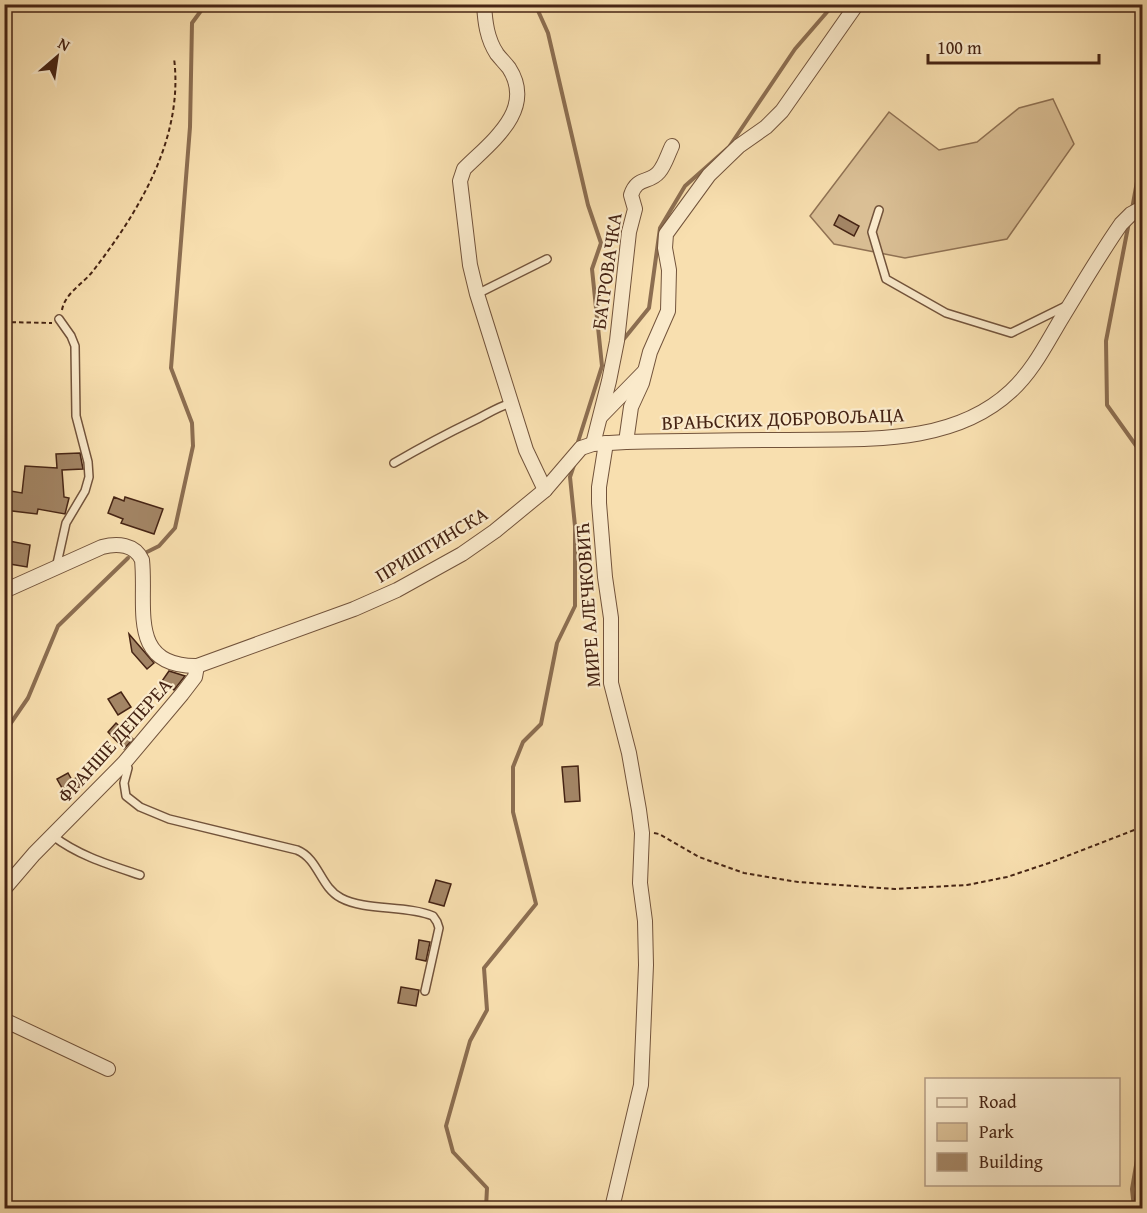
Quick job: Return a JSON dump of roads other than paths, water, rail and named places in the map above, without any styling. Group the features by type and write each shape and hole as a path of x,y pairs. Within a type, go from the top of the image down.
{"street":[{"path":"484,4 485,22 491,42 514,77 518,94 513,114 504,128 464,169 460,181 470,265 525,450 545,490"},
{"path":"626,442 631,407 642,383 650,352 668,311 669,270 666,234 709,175 723,160 766,127 782,111 857,4"},
{"name":"БАТРОВАЧКА","path":"599,443 599,418 617,341 629,232 635,210 631,195 638,182 660,171 672,146"},
{"name":"ВРАЊСКИХ ДОБРОВОЉАЦА","path":"599,443 867,438 939,430 978,415 1011,391 1033,366 1121,224 1131,214 1143,208"},
{"path":"599,418 645,371"},
{"name":"ПРИШТИНСКА","path":"197,666 354,609 414,582 462,554 495,531 545,490 576,452 599,443"},
{"name":"МИРЕ АЛЕЧКОВИЋ","path":"599,443 599,503 611,618 611,683 629,753 642,833 640,883 645,921 646,965 641,1085 612,1209"},
{"path":"4,591 109,545 125,546 137,552 142,560 143,628 149,642 158,653 171,661 187,666 197,666"},
{"name":"ФРАНШЕ ДЕПЕРЕА","path":"4,889 34,854 124,763 195,676 197,666"},
{"path":"4,1020 108,1069"}],"lane":[{"path":"879,210 872,232 886,279 946,313 1011,333 1071,303"},
{"path":"477,294 547,259"},
{"path":"56,568 66,522 85,491 89,469 76,416 75,346 71,336 58,319"},
{"path":"393,463 440,436 511,403"},
{"path":"124,763 128,768 124,783 126,796 148,812 182,823 297,850 311,860 325,883 340,898 432,916 439,928 425,991"},
{"path":"53,836 70,848 141,875"}],"waterway":[{"path":"147,552 159,546 175,528 193,446 192,423 171,368 190,127 192,23 206,4"},
{"path":"535,4 548,33 588,205 601,243 592,269 602,366 577,445"},
{"path":"623,340 649,308 660,228 685,186 729,147 795,49 834,4"},
{"path":"1132,209 1142,154"},
{"path":"1129,222 1106,341 1107,405 1142,454"},
{"path":"486,1208 487,1188 453,1152 446,1126 470,1041 487,1010 484,968 536,904 513,812 513,767 523,742 541,724 557,643 575,606 575,526 570,477 574,465"},
{"path":"4,733 28,698 58,626 128,558"},
{"path":"1142,931 1137,969 1142,987"},
{"path":"1134,1208 1132,1189 1142,1130"}]}
